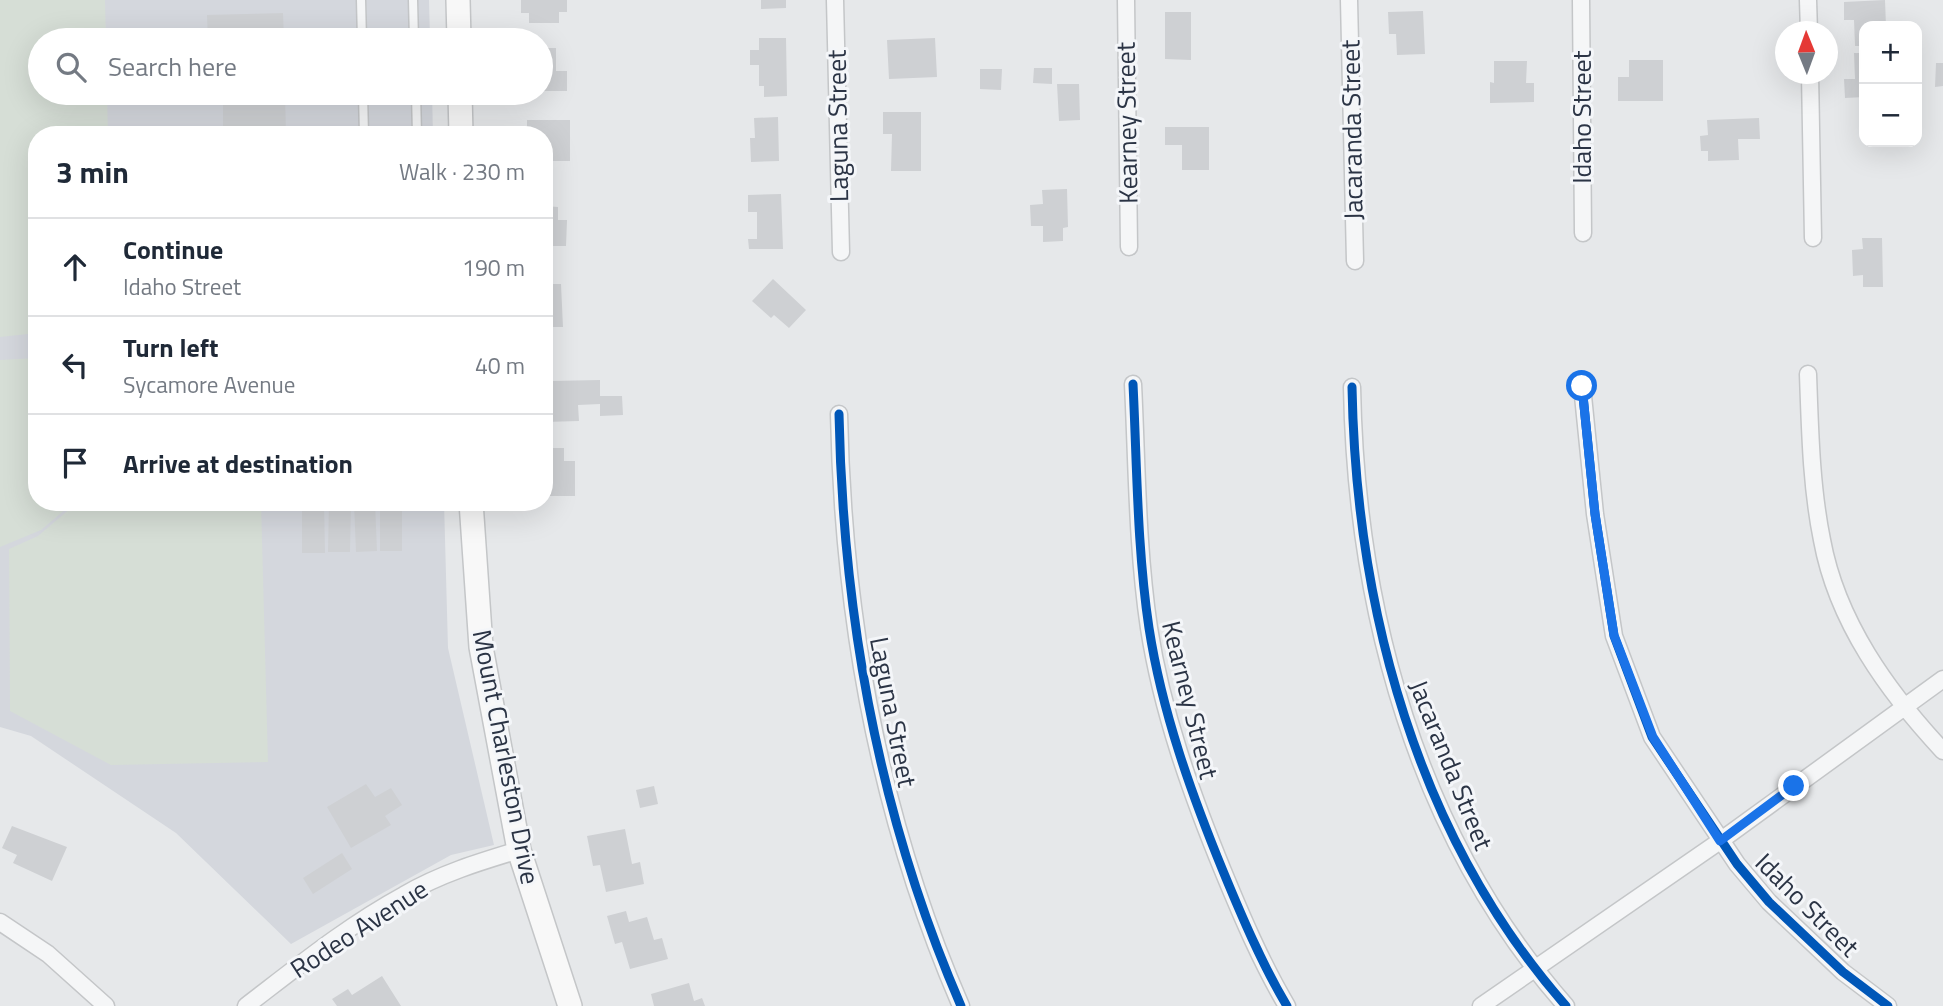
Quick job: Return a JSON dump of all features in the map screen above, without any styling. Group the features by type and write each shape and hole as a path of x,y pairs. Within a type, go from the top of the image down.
{"street":[{"path":"458,0 459,28"},
{"name":"Laguna Street","path":"835,0 841,252"},
{"name":"Kearney Street","path":"1126,0 1129,247"},
{"name":"Jacaranda Street","path":"1349,0 1355,261"},
{"name":"Idaho Street","path":"1581,0 1583,233"},
{"path":"1808,0 1809,21"},
{"path":"1810,84 1813,238"},
{"path":"460,105 461,126"},
{"path":"1808,374 1822,541 1844,609 1870,658 1902,708 1943,751"},
{"name":"Kearney Street","path":"1133,384 1143,579 1149,630 1168,717 1200,815 1239,909 1287,1006"},
{"name":"Idaho Street","path":"1582,386 1595,514 1614,635 1653,737 1720,841 1769,902 1843,972 1888,1006"},
{"name":"Jacaranda Street","path":"1352,387 1353,445 1370,584 1398,705 1450,831 1500,922 1534,970 1566,1006"},
{"name":"Laguna Street","path":"839,414 841,508 846,561 860,672 876,751 904,855 961,1006"},
{"name":"Mount Charleston Drive","path":"472,511 481,647 519,850 569,1006"},
{"path":"1481,1006 1720,841 1943,679"},
{"name":"Rodeo Avenue","path":"246,1006 335,938 405,894 465,866 519,850"},
{"path":"0,922 47,954 106,1006"}],"lane":[{"path":"361,0 362,28"},
{"path":"413,0 414,28"},
{"path":"363,105 364,126"},
{"path":"416,105 417,126"}],"shaded area":[{"path":"0,0 429,0 430,28 28,28 28,105 432,105 433,126 28,126 28,511 444,511 448,648 494,845 451,855 291,944 176,833 31,736 0,727"},
{"path":"0,0 105,0 106,28 28,28 28,105 107,105 108,126 28,126 28,334 0,337"},
{"path":"28,358 28,511 63,511 41,530 0,547 0,360"},
{"path":"67,511 261,511 268,762 111,765 10,711 9,549 38,536"}],"building":[{"path":"521,0 567,0 567,12 559,12 559,23 529,23 529,13 521,13"},
{"path":"761,0 786,0 786,8 761,9"},
{"path":"1885,0 1886,21 1859,21 1859,46 1855,46 1854,20 1844,20 1844,2"},
{"path":"1423,11 1425,54 1397,55 1396,34 1389,34 1388,12"},
{"path":"1165,12 1191,12 1191,60 1165,59"},
{"path":"283,13 284,28 208,28 207,15"},
{"path":"759,38 786,38 787,96 764,97 764,86 759,86 759,65 750,65 750,50 759,50"},
{"path":"935,38 937,77 889,79 887,40"},
{"path":"553,48 556,48 556,71 567,71 567,91 553,91"},
{"path":"1854,53 1859,53 1859,97 1845,98 1844,79 1855,79"},
{"path":"1629,60 1663,60 1663,101 1618,101 1618,77 1629,77"},
{"path":"1494,61 1527,61 1526,83 1534,83 1534,102 1490,103"},
{"path":"1936,63 1943,63 1943,86 1935,87"},
{"path":"1034,68 1052,68 1052,84 1033,83"},
{"path":"980,69 1002,69 1001,90 980,89"},
{"path":"1057,84 1079,84 1080,120 1059,121"},
{"path":"223,105 285,105 286,126 223,126"},
{"path":"883,112 921,112 921,171 891,171 892,134 883,134"},
{"path":"778,117 779,161 751,162 750,138 755,138 754,118"},
{"path":"1759,118 1760,139 1738,139 1739,160 1708,161 1708,151 1701,151 1700,136 1708,135 1707,120"},
{"path":"527,120 570,120 570,161 553,161 553,126 527,126"},
{"path":"1165,127 1209,127 1209,170 1182,170 1182,145 1165,145"},
{"path":"1067,189 1068,227 1063,228 1063,241 1043,242 1043,226 1031,226 1030,205 1043,204 1042,190"},
{"path":"781,194 783,249 749,249 748,239 757,239 757,212 748,212 748,195"},
{"path":"553,207 558,207 558,220 567,220 566,246 553,246"},
{"path":"1862,238 1882,238 1883,287 1863,287 1863,275 1853,276 1852,250 1863,249"},
{"path":"773,279 806,310 789,328 774,315 771,318 752,301"},
{"path":"553,284 561,284 563,327 553,327"},
{"path":"600,380 600,396 622,396 623,415 600,416 600,404 578,405 579,421 553,422 553,381"},
{"path":"553,448 564,448 564,461 575,461 575,496 553,496"},
{"path":"302,511 324,511 325,553 302,553"},
{"path":"329,511 351,511 350,552 328,552"},
{"path":"354,511 375,511 377,551 356,552"},
{"path":"380,511 402,511 402,551 380,551"},
{"path":"366,784 375,797 391,788 402,805 385,816 391,825 351,848 327,807"},
{"path":"654,786 658,804 640,808 636,790"},
{"path":"12,826 67,847 52,881 13,863 17,855 2,848"},
{"path":"625,829 632,864 640,862 644,884 606,892 600,865 593,866 587,836"},
{"path":"342,853 352,869 313,894 303,878"},
{"path":"626,911 629,922 647,917 654,940 662,938 668,959 630,969 622,942 615,944 607,916"},
{"path":"382,976 401,1006 337,1006 332,999 348,989 352,995"},
{"path":"689,983 694,1001 702,998 705,1006 654,1006 651,994"}],"cycle path":[{"path":"1133,384 1142,568 1149,628 1162,690 1179,752 1211,842 1253,940 1287,1006"},
{"path":"1582,386 1595,514 1614,636 1652,737 1737,864 1769,902 1843,972 1888,1006"},
{"path":"1352,387 1356,470 1366,554 1382,636 1405,716 1434,794 1470,869 1514,940 1566,1006"},
{"path":"839,414 848,566 871,716 887,790 908,863 932,935 961,1006"}],"route":[{"path":"1582,386 1595,514 1614,635 1653,737 1720,841 1794,786"}]}
